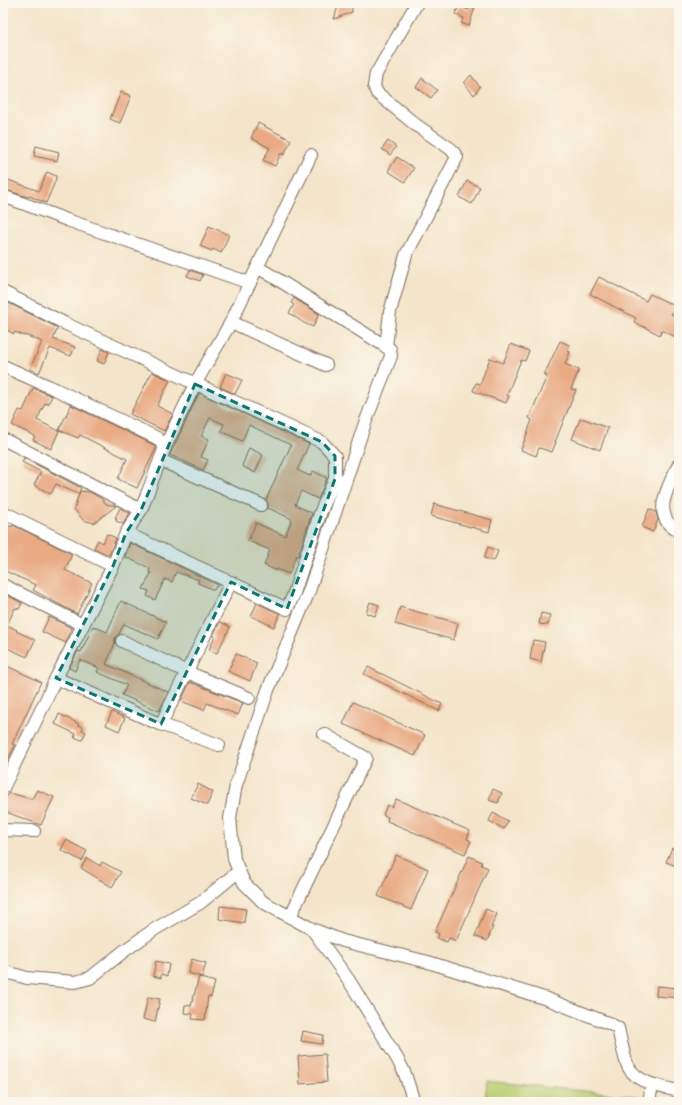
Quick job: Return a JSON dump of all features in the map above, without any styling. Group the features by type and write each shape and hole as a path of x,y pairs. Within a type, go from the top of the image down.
{"street":[{"path":"386,347 390,312 406,256 456,157 451,149 416,126 377,94 374,86 376,74 417,3"},
{"path":"3,788 56,678 113,566 126,533 141,510 164,447 195,384 231,322 311,155"},
{"path":"3,196 66,220 250,283"},
{"path":"264,271 390,349 391,356 365,423 309,591 268,690 236,785 230,818 234,859 244,884 263,902 312,929 343,941 428,962 548,998 608,1023 618,1028 628,1068 638,1077 652,1085 679,1091"},
{"path":"3,292 66,324 322,442 335,456 335,479 321,511 293,596 287,609 126,533"},
{"path":"231,322 326,365"},
{"path":"3,366 157,438 164,447"},
{"path":"3,440 141,510"},
{"path":"160,460 261,505"},
{"path":"679,464 666,492 664,510 664,516 667,522 679,531"},
{"path":"3,512 113,566"},
{"path":"161,724 231,582"},
{"path":"3,585 83,625"},
{"path":"122,641 187,672 249,698"},
{"path":"56,678 161,724 219,745"},
{"path":"290,917 366,758 324,734"},
{"path":"3,830 34,831"},
{"path":"3,971 34,979 75,982 90,978 155,929 200,903 239,871"},
{"path":"312,929 348,979 398,1060 405,1074 414,1102"},
{"path":"650,1102 652,1085"}],"highlighted area":[{"path":"195,384 322,442 335,456 335,479 287,609 231,582 161,724 56,678 113,566 126,533 141,510"}],"green space":[{"path":"487,1081 643,1097 643,1102 485,1102"}],"building":[{"path":"352,3 352,12 334,19 338,6"},
{"path":"471,3 476,4 469,26 461,23 464,18 455,14 459,6 468,10"},
{"path":"471,75 480,87 474,95 464,83"},
{"path":"422,78 437,90 431,98 416,87"},
{"path":"121,92 131,96 120,123 110,119"},
{"path":"258,123 291,140 284,155 281,153 275,166 263,160 270,148 251,138"},
{"path":"388,141 396,147 390,155 382,149"},
{"path":"36,146 59,152 57,161 34,156"},
{"path":"397,157 414,168 405,182 388,171"},
{"path":"47,172 56,176 56,179 46,203 29,196 28,197 3,189 3,178 39,191"},
{"path":"467,181 480,187 472,204 459,197"},
{"path":"209,226 229,235 221,253 213,249 212,251 200,246"},
{"path":"190,270 203,275 200,281 187,276"},
{"path":"599,277 646,301 650,294 675,306 671,314 679,318 679,339 662,330 660,335 634,322 636,318 590,294"},
{"path":"294,298 319,314 313,327 289,313 294,305 291,303"},
{"path":"3,300 58,328 53,339 75,347 71,356 50,348 39,373 30,369 42,342 15,332 14,334 3,328"},
{"path":"560,341 569,345 567,351 570,352 565,364 579,370 571,389 576,390 552,452 539,448 536,456 521,450 532,420 529,418 547,376 544,375"},
{"path":"511,344 529,351 525,361 521,360 507,395 509,396 506,403 473,391 476,383 480,384 490,358 503,363"},
{"path":"102,349 109,352 104,364 97,361"},
{"path":"152,372 170,380 157,406 173,414 164,431 130,414"},
{"path":"226,373 242,380 235,394 220,387"},
{"path":"33,388 52,396 48,404 45,403 37,420 59,431 51,449 33,440 35,436 12,425 19,410 23,411"},
{"path":"199,393 309,444 297,470 310,476 313,471 327,478 318,499 301,491 295,505 312,513 298,556 296,556 289,574 277,569 277,571 264,565 270,550 248,541 256,523 285,536 292,519 268,508 266,500 291,445 249,425 242,441 221,431 224,424 210,418 201,436 209,439 201,457 208,460 203,470 170,455"},
{"path":"71,405 152,444 156,448 137,488 118,479 127,459 80,435 78,438 59,430"},
{"path":"580,419 584,419 608,428 600,450 572,439"},
{"path":"249,448 263,455 255,473 242,466"},
{"path":"24,458 81,488 78,494 56,484 51,494 34,485 41,472 22,462"},
{"path":"80,491 90,492 102,499 106,504 116,506 94,523 83,520 74,509"},
{"path":"434,504 492,520 489,532 431,516"},
{"path":"120,508 130,513 123,524 116,521 117,518 115,518"},
{"path":"649,509 656,512 658,520 653,532 642,527"},
{"path":"3,523 12,527 13,525 72,554 65,570 92,583 77,614 33,590 36,585 3,570 3,551 7,544 3,542"},
{"path":"107,534 116,538 109,555 94,548 98,540 103,543"},
{"path":"130,543 218,585 214,590 198,583 199,580 176,572 172,582 165,579 155,600 147,596 149,591 143,589 151,573 149,572 150,568 125,557"},
{"path":"488,547 498,551 494,561 484,558"},
{"path":"3,593 22,603 19,609 15,608 7,625 35,640 27,657 3,646"},
{"path":"121,601 166,622 158,639 124,624 119,634 115,638 115,643 106,664 168,692 159,711 122,695 127,685 97,672 99,668 80,660 75,671 69,668 78,651 81,652 93,626 107,632"},
{"path":"370,602 379,605 375,616 366,613"},
{"path":"257,603 280,614 274,627 251,616"},
{"path":"400,607 458,623 454,640 395,624"},
{"path":"541,613 550,615 548,625 539,624"},
{"path":"49,617 72,628 66,643 42,632"},
{"path":"220,622 230,627 217,653 209,650 215,636 213,635"},
{"path":"533,640 545,642 541,662 530,659"},
{"path":"236,654 257,663 250,681 228,671"},
{"path":"3,664 41,682 12,744 15,745 3,769"},
{"path":"368,667 442,704 439,711 364,674"},
{"path":"190,682 243,703 238,715 207,703 204,710 181,701"},
{"path":"353,702 425,735 415,756 343,724"},
{"path":"112,712 125,718 119,731 106,725"},
{"path":"59,714 83,727 82,730 86,732 82,740 74,737 76,734 55,724"},
{"path":"198,784 213,792 207,805 191,798"},
{"path":"493,789 502,793 498,803 489,800"},
{"path":"37,790 54,797 41,825 3,811 3,803 9,793 32,799"},
{"path":"396,799 470,831 467,839 471,841 465,854 387,821 388,817 383,815 387,805 392,807"},
{"path":"493,813 508,821 504,829 489,821"},
{"path":"66,840 87,851 82,861 61,850"},
{"path":"672,848 679,852 679,867 666,862"},
{"path":"396,855 428,869 411,910 378,896"},
{"path":"469,856 482,862 481,865 488,868 456,941 449,938 447,942 437,938 439,934 435,932"},
{"path":"87,858 100,866 102,862 121,872 112,887 81,868"},
{"path":"220,906 246,909 244,923 219,919"},
{"path":"486,909 497,914 487,941 475,936"},
{"path":"192,959 206,963 202,977 188,973"},
{"path":"156,961 169,964 167,976 161,974 161,978 153,976"},
{"path":"199,977 215,982 211,997 208,996 205,1020 192,1019 193,1014 184,1013 185,1005 191,1006"},
{"path":"657,986 679,988 679,998 656,996"},
{"path":"148,997 160,999 155,1022 143,1019"},
{"path":"303,1031 323,1035 322,1044 301,1041"},
{"path":"325,1054 327,1082 300,1084 298,1056"}]}
